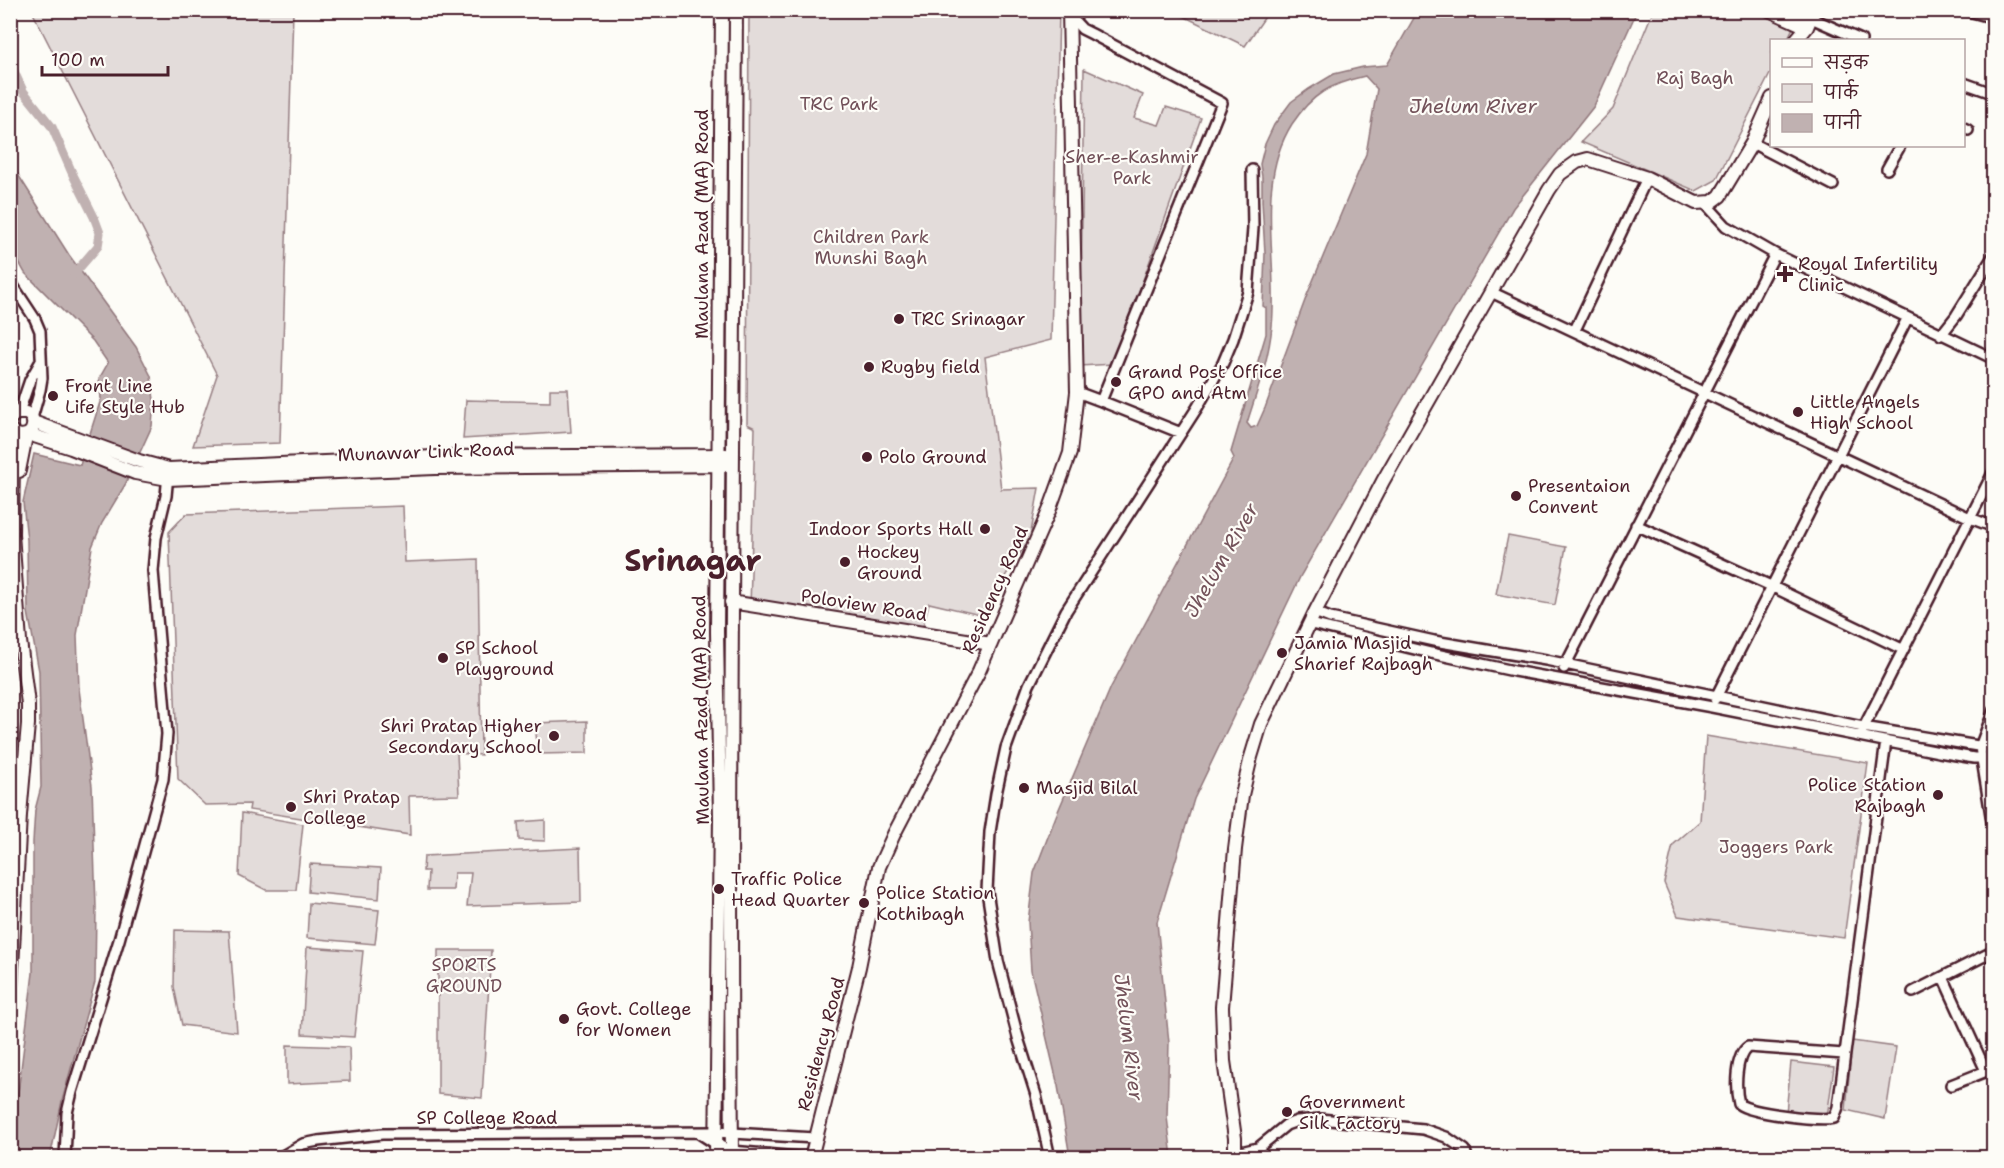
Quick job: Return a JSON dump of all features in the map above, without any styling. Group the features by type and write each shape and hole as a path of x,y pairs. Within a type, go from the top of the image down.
{"main road":[{"name":"Maulana Azad (MA) Road","path":"716,1158 720,818 717,644 722,10"},
{"name":"Maulana Azad (MA) Road","path":"732,1154 731,602 734,460 736,10"},
{"path":"1769,10 1805,17 1797,39"},
{"name":"Residency Road","path":"809,1158 860,967 879,867 979,671 1049,511 1070,453 1077,392 1069,13"},
{"path":"1235,1155 1235,1138 1224,1061 1222,1007 1235,849 1242,795 1261,724 1313,618 1383,481 1560,174 1577,162 1588,159 1647,178 1696,203 1712,202 1720,196 1752,143 1770,102"},
{"path":"10,1006 14,856 28,745 28,704 12,552 13,461 16,426 26,413 33,420 73,442"},
{"path":"16,426 33,429 33,420"},
{"path":"16,426 73,442"},
{"name":"Munawar Link Road","path":"73,442 137,467 169,474 734,460"},
{"name":"Poloview Road","path":"731,602 991,644"}],"street":[{"path":"1965,10 1994,18"},
{"path":"1069,13 1082,28 1092,34 1222,103 1101,401"},
{"path":"1805,17 1859,39"},
{"path":"1965,83 1992,93"},
{"path":"1752,143 1833,185"},
{"path":"1887,169 1899,147"},
{"path":"1050,1158 1036,1095 998,961 987,891 990,832 996,794 1006,748 1029,685 1066,611 1181,433 1223,363 1233,339 1248,292 1253,228 1252,170"},
{"path":"1575,330 1647,178"},
{"path":"1705,203 1726,226 1774,254 1994,359"},
{"path":"1559,678 1774,254"},
{"path":"1941,335 1956,316 1994,255"},
{"path":"10,281 36,319 41,342 40,390 33,420"},
{"path":"1491,292 1970,518 1994,527"},
{"path":"1712,707 1907,319"},
{"path":"16,426 30,380 41,361"},
{"path":"1077,392 1181,433"},
{"path":"1861,731 1994,471"},
{"path":"65,1158 69,1102 117,950 163,779 166,734 153,570 156,538 169,474"},
{"path":"1636,525 1902,649"},
{"path":"1313,618 1330,618 1434,641 1717,696 1861,731 1886,741 1939,752 1986,753"},
{"path":"1313,618 1375,640 1442,656 1712,707 1986,753"},
{"path":"1375,640 1377,628"},
{"path":"1994,710 1986,753 1994,834"},
{"path":"1994,737 1986,753 1994,776"},
{"path":"1844,1054 1748,1047 1740,1057 1738,1104 1756,1111 1821,1120 1833,1118 1838,1107 1886,741"},
{"path":"1994,885 1994,899"},
{"path":"1913,992 1994,951"},
{"path":"1943,977 1990,1069 1951,1085"},
{"path":"1235,1155 1258,1148 1286,1125 1297,1121 1329,1119 1405,1125 1436,1132 1465,1150 1467,1158"},
{"name":"SP College Road","path":"279,1158 303,1144 382,1134 699,1133 716,1138"},
{"path":"716,1138 732,1135 815,1138"},
{"path":"716,1138 732,1154 809,1158"}],"green space":[{"path":"32,11 293,11 280,443 193,446 217,375"},
{"name":"TRC Srinagar","path":"749,11 1059,11 1051,340 985,357 1001,489 1039,488 1030,538 980,615 929,603 921,634 750,609 755,428 747,424"},
{"path":"1173,11 1269,11 1245,46"},
{"name":"Raj Bagh","path":"1653,11 1801,11 1787,39 1770,39 1770,74 1716,180 1696,191 1581,142 1613,109"},
{"name":"Sher-e-Kashmir Park","path":"1084,69 1143,95 1134,118 1159,125 1166,107 1201,118 1113,364 1080,366"},
{"path":"550,389 568,389 571,432 463,439 466,400 550,402"},
{"path":"403,506 405,562 478,559 481,755 457,753 459,795 409,796 410,835 249,810 250,804 205,805 178,779 169,532 186,514"},
{"path":"1508,536 1566,547 1555,605 1496,594"},
{"path":"587,721 587,753 538,754 535,723"},
{"name":"Joggers Park","path":"1706,736 1868,763 1844,938 1678,916 1664,883 1673,845 1700,821"},
{"path":"242,813 303,824 296,890 266,890 239,876"},
{"path":"545,820 545,841 519,840 518,822"},
{"path":"580,848 581,902 467,906 471,873 454,873 453,890 427,890 428,871 423,871 424,856"},
{"path":"310,864 381,868 379,899 308,892"},
{"path":"309,903 379,910 375,944 307,938"},
{"path":"175,930 229,931 237,1032 182,1025 174,987"},
{"path":"307,947 363,951 354,1037 302,1034"},
{"name":"SPORTS GROUND","path":"438,950 491,950 482,1098 438,1094"},
{"path":"1852,1041 1896,1047 1885,1119 1846,1110"},
{"path":"287,1045 349,1047 350,1081 287,1084"},
{"path":"1791,1062 1834,1067 1827,1117 1786,1113"}],"water":[{"name":"Jhelum River","path":"1418,11 1637,11 1594,106 1513,208 1301,575 1194,799 1157,922 1169,1043 1167,1117 1172,1157 1070,1157 1058,1086 1031,971 1028,922 1034,873 1111,687 1234,458 1231,452 1266,334 1266,308 1263,306 1265,253 1260,164 1265,144 1274,125 1291,102 1309,89 1334,74 1363,67 1387,65","holes":["1365,76 1377,89 1366,154 1307,295 1265,408 1257,426 1251,428 1247,423 1259,387 1272,326 1271,197 1274,172 1281,147 1299,114 1323,92"]},
{"path":"10,162 69,255 136,347 151,376 154,400 152,426 125,485 102,523 92,547 77,635 79,689 92,786 96,907 95,982 62,1101 50,1158 10,1157 33,973 33,842 35,810 41,787 39,671 28,612 27,540 23,502 34,454 80,465 101,399 99,379 108,363 93,341 25,273 11,248"}],"waterway":[{"path":"10,63 23,91 52,127 100,233 98,246 74,274"}],"place":[{"name":"Royal Infertility Clinic","path":"1785,274"},
{"name":"TRC Srinagar","path":"899,319"},
{"name":"Rugby field","path":"869,367"},
{"name":"Grand Post Office GPO and Atm","path":"1116,382"},
{"name":"Front Line Life Style Hub","path":"53,396"},
{"name":"Little Angels High School","path":"1798,412"},
{"name":"Polo Ground","path":"867,457"},
{"name":"Presentaion Convent","path":"1516,496"},
{"name":"Indoor Sports Hall","path":"985,529"},
{"name":"Hockey Ground","path":"845,562"},
{"name":"Jamia Masjid Sharief Rajbagh","path":"1282,653"},
{"name":"SP School Playground","path":"443,658"},
{"name":"Shri Pratap Higher Secondary School","path":"554,736"},
{"name":"Masjid Bilal","path":"1024,788"},
{"name":"Police Station Rajbagh","path":"1938,795"},
{"name":"Shri Pratap College","path":"291,807"},
{"name":"Traffic Police Head Quarter","path":"719,889"},
{"name":"Police Station Kothibagh","path":"864,903"},
{"name":"Govt. College for Women","path":"564,1019"},
{"name":"Government Silk Factory","path":"1287,1112"}],"district":[{"name":"Srinagar","path":"693,560"}],"park label":[{"name":"TRC Park","path":"839,104"},
{"name":"Children Park Munshi Bagh","path":"871,247"}]}
